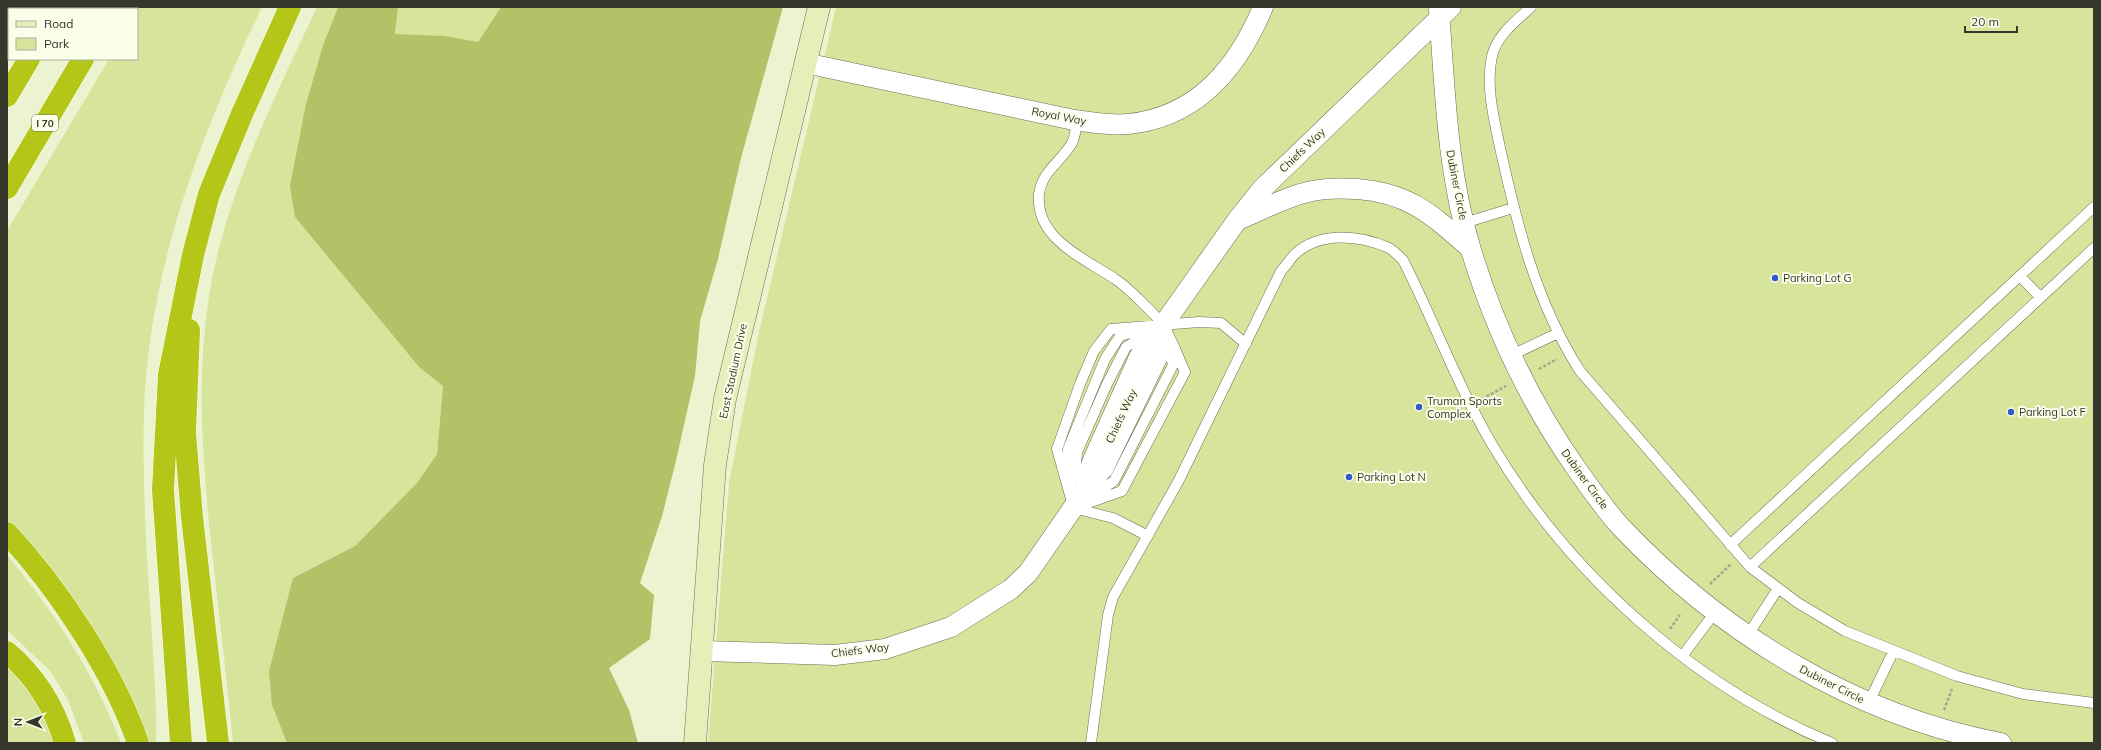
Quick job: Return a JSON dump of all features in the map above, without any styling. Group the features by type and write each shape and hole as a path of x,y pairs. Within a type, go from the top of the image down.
{"highway":[{"path":"181,743 163,490 169,375 193,254 210,194 242,114 290,7"},
{"path":"7,96 28,60"},
{"name":"I 70","path":"7,188 82,60"},
{"path":"193,254 185,433 192,517 218,743"},
{"path":"7,533 24,551 54,590 112,682 138,743"},
{"path":"7,652 25,670 46,698 59,721 66,743"}],"main road":[{"name":"East Stadium Drive","path":"695,743 715,465 725,399 819,7"}],"street":[{"name":"Royal Way","path":"805,63 1078,120 1100,124 1128,124 1154,120 1179,110 1202,96 1224,74 1240,54 1263,7"},
{"name":"Chiefs Way","path":"702,651 835,655 885,649 952,627 1010,589 1028,573 1073,508 1098,464 1163,325 1238,219 1262,190 1443,11"},
{"name":"Dubiner Circle","path":"1443,11 1446,121 1464,223 1470,248 1495,320 1510,356 1527,390 1550,430 1600,502 1620,526 1658,562 1716,611 1748,635 1801,669 1869,702 1928,724 2001,743"},
{"path":"1238,219 1308,192 1344,188 1372,190 1387,192 1407,200 1432,216 1470,248"}],"lane":[{"path":"1531,7 1511,25 1498,43 1492,56 1490,72 1496,128 1513,208 1539,290 1558,333 1580,371 1730,545 1750,567 1777,590 1845,632 1957,676 2024,694 2094,703"},
{"path":"1073,508 1122,491 1185,372 1163,325 1116,280 1063,245 1051,234 1041,215 1039,198 1042,182 1048,171 1063,155 1073,140 1078,120"},
{"path":"1730,545 2094,207"},
{"path":"1464,223 1513,208"},
{"path":"1091,743 1108,615 1113,597 1178,482 1281,271 1295,254 1316,242 1339,237 1358,238 1390,249 1403,260 1493,446 1532,507 1581,565 1641,622 1718,682 1794,727 1832,743"},
{"path":"1750,567 2094,248"},
{"path":"2020,276 2040,297"},
{"path":"1073,508 1057,449 1080,384 1094,351 1111,328 1199,322 1221,323 1246,344"},
{"path":"1510,356 1558,333"},
{"path":"1073,508 1113,518 1148,536"},
{"path":"1748,635 1777,590"},
{"path":"1683,655 1716,611"},
{"path":"1869,702 1893,652"}],"path":[{"path":"1534,372 1559,358"},
{"path":"1472,405 1506,386"},
{"path":"1708,586 1731,564"},
{"path":"1663,639 1680,614"},
{"path":"1943,712 1957,676"}],"green space":[{"path":"139,7 262,7 218,104 182,204 167,255 156,307 148,360 144,413 144,497 155,690 156,743 149,743 124,685 32,548 7,520 7,231 108,60 138,60"},
{"path":"317,7 338,7 323,45 306,104 295,217 419,367 443,385 437,454 417,483 355,546 293,578 272,705 287,743 233,743 210,530 202,436 202,373 207,310 214,270 236,192 266,117"},
{"path":"338,7 398,7 395,34 445,36 478,42 501,7 783,7 741,158 718,259 700,321 695,376 675,465 662,516 640,583 654,595 650,639 609,668 629,710 638,743 287,743 272,705 269,671 293,578 355,546 417,483 437,454 443,386 419,367 295,217 290,186 306,104 323,45"},
{"path":"398,7 501,7 478,42 445,36 395,34"},
{"name":"Truman Sports Complex","path":"836,7 2094,7 2094,743 708,743 729,483 759,332"},
{"path":"7,555 41,599 72,644 111,717 121,743 84,743 68,700 51,672 7,630"},
{"path":"7,665 38,699 56,743 7,743"}],"place":[{"name":"Parking Lot G","path":"1775,278"},
{"name":"Truman Sports Complex","path":"1419,407"},
{"name":"Parking Lot F","path":"2011,412"},
{"name":"Parking Lot N","path":"1349,477"}]}
